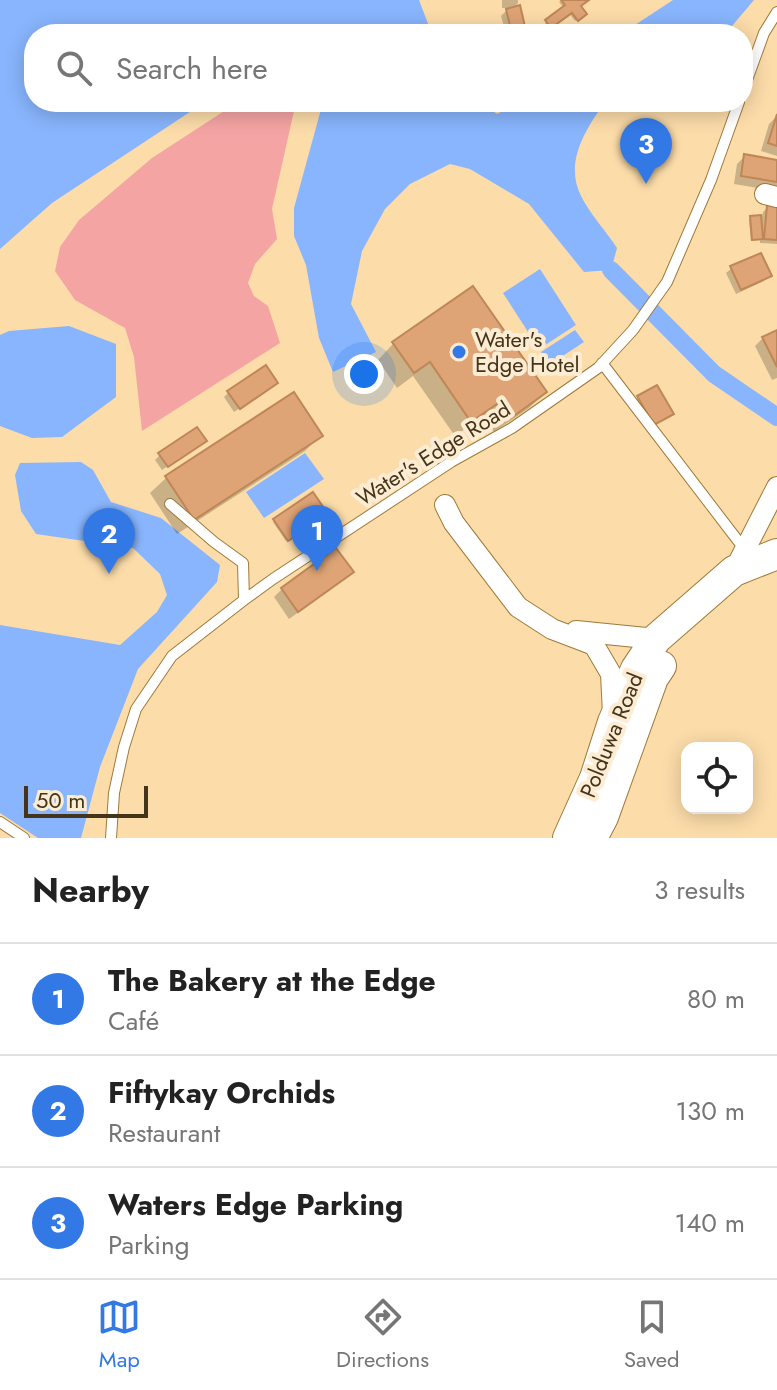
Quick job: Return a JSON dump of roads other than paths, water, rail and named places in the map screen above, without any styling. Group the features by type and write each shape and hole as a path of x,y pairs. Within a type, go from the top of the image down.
{"main road":[{"name":"Polduwa Road","path":"592,838 603,817 656,639 739,560 777,554"},
{"name":"Polduwa Road","path":"568,838 595,778 613,722 645,674 718,606 744,588 777,575"}],"street":[{"path":"739,560 777,487"},
{"path":"445,505 454,523 518,607 552,629 594,645 645,674"},
{"path":"552,629 656,639"},
{"path":"594,645 611,674 613,722"}],"lane":[{"path":"753,63 764,33 777,12"},
{"name":"Water's Edge Road","path":"111,838 114,793 136,709 172,656 244,600 451,462 512,428 602,363 633,330 667,282 711,180 735,112"},
{"path":"602,363 739,560"},
{"path":"170,504 243,563 244,600"},
{"path":"0,822 24,838"}],"water":[{"path":"0,0 419,0 428,24 24,24 24,112 190,112 52,203 0,249"},
{"path":"673,0 754,0 734,24 637,24"},
{"path":"320,112 598,112 576,158 576,183 589,209 617,248 611,270 584,272 529,204 470,169 450,164 410,184 385,209 362,251 351,304 376,352 333,372 319,338 306,265 294,236 294,208"},
{"path":"540,269 576,325 539,349 503,293"},
{"path":"69,326 116,344 116,397 62,437 32,438 0,426 0,335 9,331"},
{"path":"575,330 584,342 549,365 541,352"},
{"path":"305,453 324,479 264,518 246,492"},
{"path":"81,462 93,470 111,502 161,518 220,565 217,582 138,669 100,767 81,838 38,838 0,813 0,625 120,645 157,612 167,595 160,574 133,548 36,534 21,511 15,475 20,463"}],"waterway":[{"path":"611,270 714,374 777,417"}],"place":[{"name":"Waters Edge Parking","path":"646,184"},
{"name":"Water's Edge Hotel","path":"459,352"},
{"name":"The Bakery at the Edge","path":"317,571"},
{"name":"Fiftykay Orchids","path":"109,574"}]}
